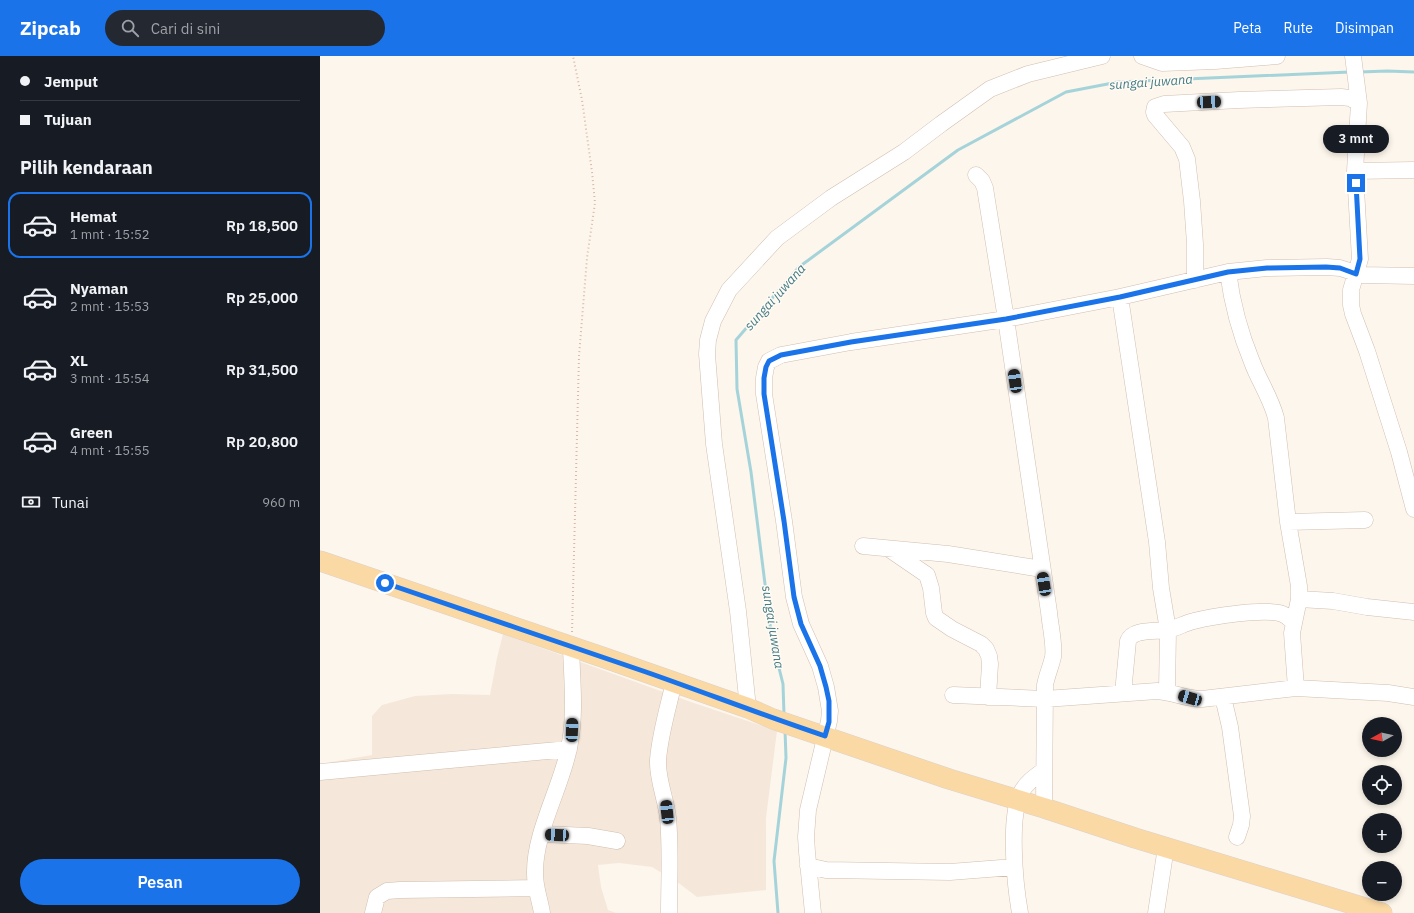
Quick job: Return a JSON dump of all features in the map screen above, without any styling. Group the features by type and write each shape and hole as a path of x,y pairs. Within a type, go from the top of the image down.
{"main road":[{"path":"320,561 674,682 748,708 773,719 949,779 1135,838 1382,913"}],"street":[{"path":"748,708 738,610 714,444 707,354 708,340 713,321 729,290 777,238 831,198 904,152 947,119 990,89 1028,74 1102,56"},
{"path":"1142,56 1162,63 1215,61 1277,56"},
{"path":"1353,56 1359,103 1355,171 1360,259 1350,298 1353,314 1411,484 1414,509"},
{"path":"1195,280 1196,244 1187,159 1182,147 1155,115 1155,107 1164,104 1322,97 1350,98 1359,103"},
{"path":"1355,171 1414,170"},
{"path":"976,175 982,181 985,188 1006,319 1053,650 1053,656 1047,675 1045,699 1044,808"},
{"path":"813,913 806,837 808,810 829,722 829,701 820,666 801,624 794,597 784,521 764,394 764,378 769,361 781,355 851,342 1006,319 1120,297 1228,272 1267,268 1326,267 1340,268 1362,275 1414,276"},
{"path":"1228,272 1232,302 1241,333 1251,361 1274,411 1288,522 1299,586 1299,599 1292,640 1296,688"},
{"path":"1120,297 1157,542 1161,588 1168,630 1167,691"},
{"path":"1288,522 1365,520"},
{"path":"863,546 948,554 1042,569"},
{"path":"889,549 927,575 931,588 936,618 952,630 976,641 986,649 990,664 988,697"},
{"path":"1299,599 1333,601 1367,607 1414,612"},
{"path":"1123,693 1127,646 1130,637 1141,632 1168,630 1194,621 1250,613 1279,613 1285,615 1294,623"},
{"path":"542,913 536,888 536,859 542,834 569,749 573,710 571,647"},
{"path":"669,913 668,821 658,762 660,740 674,682"},
{"path":"953,695 1045,699 1167,691 1196,699 1296,688 1388,693 1414,697"},
{"path":"1223,696 1230,727 1242,816 1237,837"},
{"path":"320,772 569,749"},
{"path":"1020,913 1014,867 1014,830 1018,801 1026,784 1044,770"},
{"path":"542,834 588,836 617,842"},
{"path":"1156,913 1166,847"},
{"path":"808,866 826,870 950,872 1014,867"},
{"path":"373,913 378,897 387,891 536,888"}],"path":[{"path":"571,647 579,356 587,258 595,203 582,100 573,56"}],"shaded area":[{"path":"503,634 691,702 777,731 766,818 766,890 697,897 680,884 652,867 619,863 598,865 601,887 608,910 616,913 320,913 320,772 331,762 372,755 372,716 382,705 415,696 452,694 490,695"}],"waterway":[{"name":"sungai juwana","path":"784,715 783,684 772,640 751,472 737,389 736,340 799,267 958,150 1066,92 1118,82 1350,72"},
{"name":"sungai juwana","path":"1360,72 1414,72"},
{"name":"sungai juwana","path":"778,913 774,861 786,758 785,730"}],"route":[{"path":"385,583 605,658 748,708 773,719 825,736 830,711 826,687 820,666 801,624 794,597 784,521 764,394 764,378 769,361 781,355 1006,319 1120,297 1228,272 1267,268 1334,267 1356,274 1360,259 1356,183"}]}
